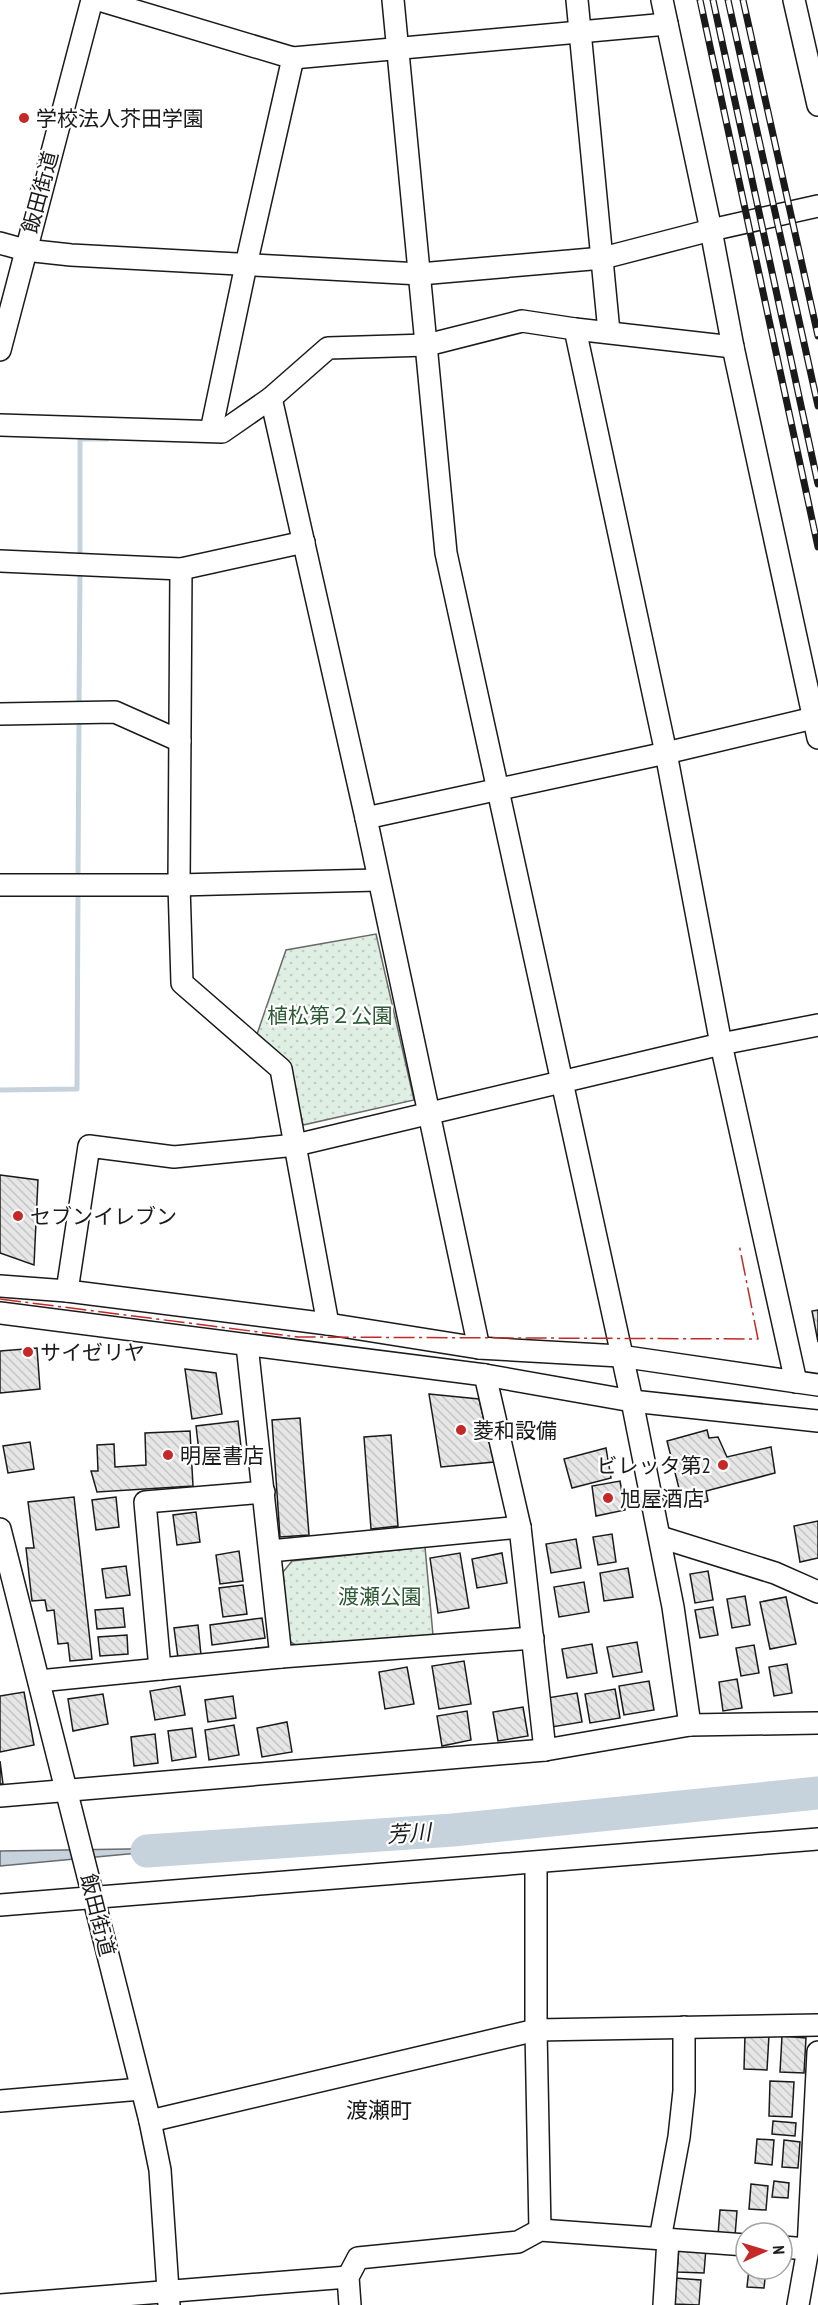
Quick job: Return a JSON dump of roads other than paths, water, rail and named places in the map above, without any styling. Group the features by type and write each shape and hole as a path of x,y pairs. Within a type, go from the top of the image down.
{"street":[{"name":"飯田街道","path":"0,350 92,0"},
{"path":"99,0 293,58 667,24"},
{"path":"393,0 446,553 632,1401 673,1607 690,1725"},
{"path":"577,0 609,332"},
{"path":"366,818 666,753 817,724 733,347 711,230 662,0"},
{"path":"794,0 818,105"},
{"path":"212,431 246,265 293,58"},
{"path":"0,243 25,250 71,255 420,274 603,258 711,230 818,206"},
{"path":"0,425 222,432 270,398 328,348 427,345 522,321 733,347"},
{"path":"575,329 666,753 721,1044 796,1382"},
{"path":"270,398 366,818 479,1348"},
{"path":"0,561 181,569 304,542"},
{"path":"181,569 179,885 182,983 280,1069 328,1324"},
{"path":"0,714 115,712 180,741"},
{"path":"0,885 179,885 378,880"},
{"path":"67,1290 89,1146 174,1157 296,1145 721,1044 818,1025"},
{"path":"0,1286 67,1290 328,1324 479,1348 621,1356 818,1385"},
{"path":"0,1313 485,1375 632,1401 817,1424"},
{"path":"247,1345 281,1657"},
{"path":"485,1375 519,1527 545,1750"},
{"path":"160,1669 145,1502 264,1492"},
{"path":"270,1551 519,1527"},
{"name":"飯田街道","path":"0,1529 150,2121 160,2170 168,2298"},
{"path":"660,1537 775,1573 818,1592"},
{"path":"39,1681 281,1657 533,1638"},
{"path":"0,1796 545,1750 690,1725 818,1723"},
{"path":"0,1905 818,1839"},
{"path":"536,1863 536,2030 540,2230"},
{"path":"150,2121 536,2030 818,2025"},
{"path":"664,2305 664,2239 684,2091 684,2027"},
{"path":"798,2305 811,2258 818,2052"},
{"path":"0,2101 141,2089"},
{"path":"350,2305 348,2277 358,2258 518,2242 540,2230 734,2244"},
{"path":"794,2252 811,2258"},
{"path":"0,2305 168,2298 348,2277"}],"waterway":[{"path":"80,559 80,439 107,439"},
{"path":"79,709 80,568"},
{"path":"78,880 79,718"},
{"path":"0,1090 77,1089 78,889"},
{"name":"芳川","path":"147,1851 453,1830 818,1793"}],"railway":[{"path":"700,0 818,547"},
{"path":"713,0 818,484"},
{"path":"728,0 818,406"},
{"path":"743,0 818,336"}],"place":[{"name":"学校法人芥田学園","path":"24,118"},
{"name":"セブンイレブン","path":"18,1216"},
{"name":"サイゼリヤ","path":"28,1352"},
{"name":"菱和設備","path":"461,1430"},
{"name":"明屋書店","path":"168,1455"},
{"name":"ビレッタ第2","path":"723,1465"},
{"name":"旭屋酒店","path":"608,1498"}],"district":[{"name":"渡瀬町","path":"379,2110"}],"park label":[{"name":"植松第２公園","path":"330,1015"},
{"name":"渡瀬公園","path":"380,1596"}]}
